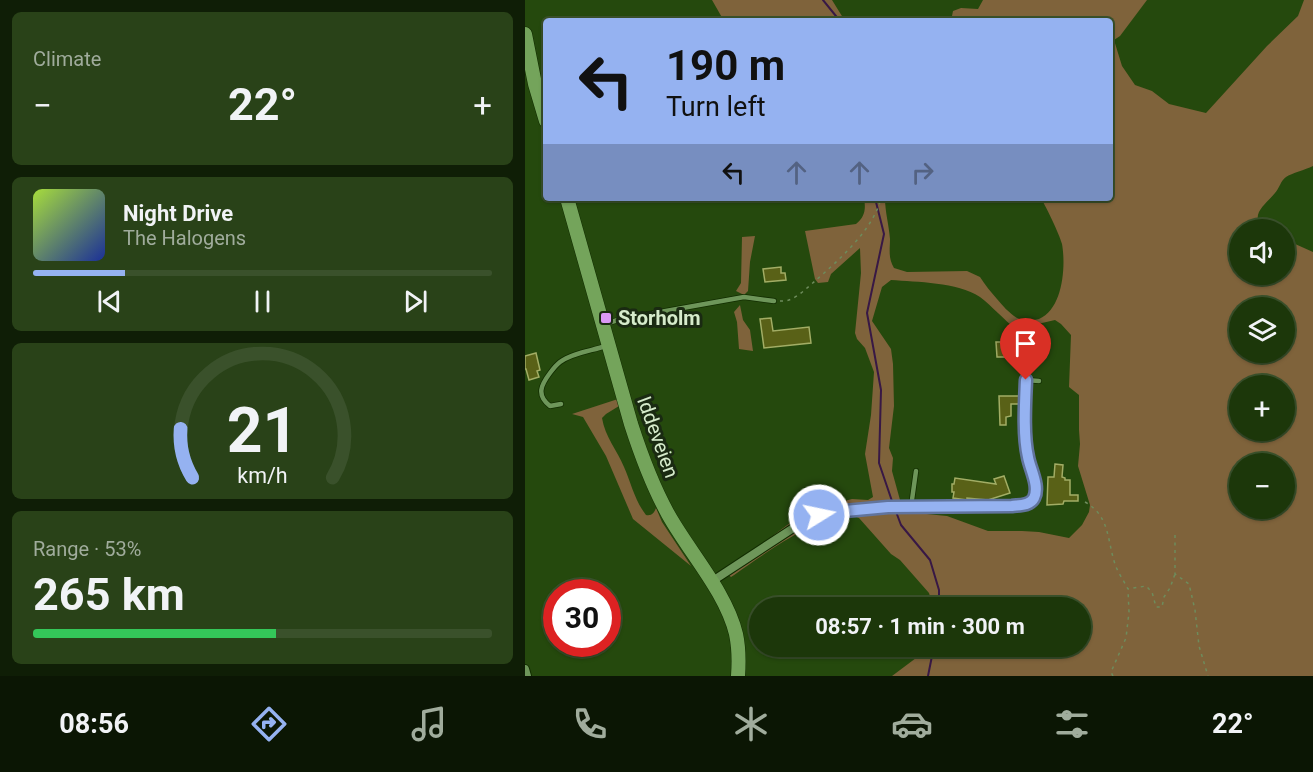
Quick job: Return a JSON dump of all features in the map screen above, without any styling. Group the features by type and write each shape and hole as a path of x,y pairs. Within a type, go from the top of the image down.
{"main road":[{"path":"525,34 543,111"},
{"name":"Iddeveien","path":"568,201 631,424 654,488 728,611 736,635 738,676"}],"street":[{"path":"711,582 801,523 819,515 857,509 911,507"},
{"path":"525,669 527,676"}],"lane":[{"path":"603,324 744,297 774,301"},
{"path":"561,404 550,406 542,395 541,387 555,366 576,355 608,346"},
{"path":"916,471 911,507 1012,506 1024,505 1034,499 1036,490 1026,442 1026,380 1039,381"}],"path":[{"path":"774,301 789,300 807,288 838,260 856,241 872,218 880,201"},
{"path":"1085,502 1094,507 1105,523 1115,566 1128,589 1129,612 1126,638 1111,672 1113,676"},
{"path":"1128,589 1146,586 1152,592 1156,607 1162,607 1164,597 1175,574 1175,535"},
{"path":"1175,574 1188,584 1195,610 1199,646 1208,676"}],"shaded area":[{"path":"712,0 832,0 843,18 722,18"},
{"path":"983,0 1147,0 1120,36 1114,40 1122,66 1135,85 1152,91 1169,104 1206,113 1267,46 1298,16 1304,0 1313,0 1313,166 1284,178 1260,210 1258,219 1229,219 1229,285 1295,285 1295,244 1313,252 1313,676 892,676 917,657 1091,657 1091,597 930,597 900,560 891,554 859,518 845,516 829,519 793,536 731,577 723,570 813,509 852,499 868,500 873,497 865,454 874,372 865,348 855,333 861,273 860,248 831,274 828,282 818,283 815,279 805,231 856,224 864,213 864,201 885,201 890,257 894,268 907,272 967,271 980,277 1001,304 1014,316 1022,320 1033,320 1047,314 1053,306 1058,297 1063,275 1062,244 1042,201 1113,201 1113,18 952,18 953,11 961,8 978,9","holes":["891,280 960,288 980,297 1016,329 1055,320 1071,335 1069,387 1079,395 1078,466 1090,505 1082,525 1069,538 1039,532 988,531 947,516 906,512 900,500 892,471 893,458 889,448 894,406 891,349 872,321 882,287"]},
{"path":"755,236 748,291 744,295 736,291 741,283 742,237"},
{"path":"740,305 743,320 750,330 753,351 739,349 734,312"},
{"path":"618,399 619,406 602,418 606,431 642,510 646,515 650,515 656,508 662,522 691,566 633,519 606,456 583,417 572,414"}],"building":[{"path":"781,267 781,273 785,273 786,280 765,282 763,269"},
{"path":"771,318 773,331 809,327 811,343 764,348 760,319"},
{"path":"996,342 1015,345 1018,353 1015,357 997,357"},
{"path":"536,353 540,370 537,371 539,377 529,380 525,369 525,356"},
{"path":"999,396 1021,396 1021,404 1011,404 1011,416 1006,417 1006,425 1000,425"},
{"path":"1055,464 1063,465 1062,477 1070,480 1070,495 1078,495 1078,501 1047,505 1048,477 1054,477"},
{"path":"1004,476 1010,493 988,500 953,498 952,484 955,478 996,484 994,479"}],"waterway":[{"path":"823,0 838,18"},
{"path":"876,201 884,234 867,313 881,390 879,463 893,504"},
{"path":"895,509 901,525 930,560 939,597"},
{"path":"928,676 932,657"}],"place":[{"name":"Storholm","path":"606,318"}],"route":[{"path":"819,515 888,507 1012,506 1030,502 1034,499 1036,490 1027,455 1026,380"}]}
